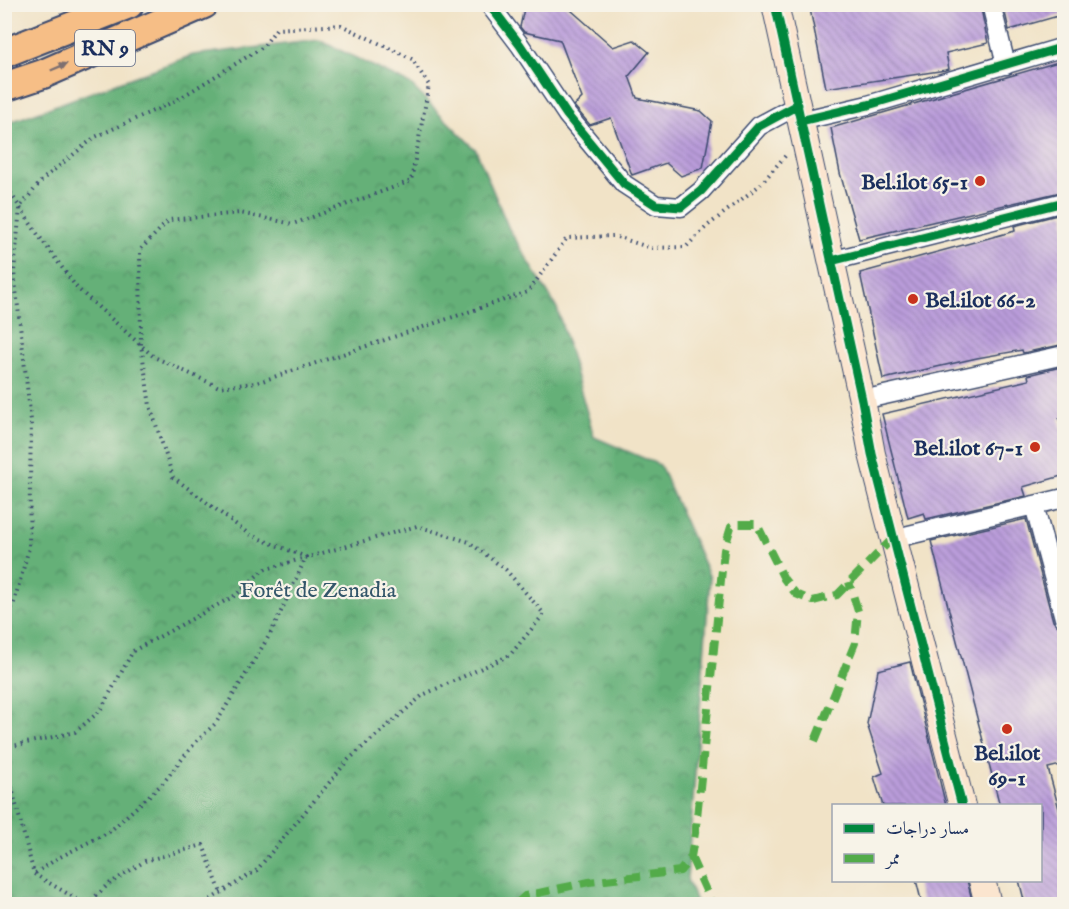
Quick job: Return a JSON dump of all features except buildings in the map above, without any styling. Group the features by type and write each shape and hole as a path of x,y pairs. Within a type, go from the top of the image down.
{"main road":[{"path":"4,53 129,4"},
{"name":"RN 9","path":"4,87 44,74 204,4"}],"street":[{"path":"489,4 567,115 624,184 656,205 681,207 701,191 759,126 799,113 868,105 1065,47"},
{"path":"775,4 872,454 961,804"},
{"path":"991,4 1006,65"},
{"path":"831,261 1065,202"},
{"path":"862,400 1065,355"},
{"path":"892,539 1065,498"},
{"path":"1034,505 1065,618"},
{"path":"982,882 988,904"}],"path":[{"path":"4,618 13,606 29,548 31,421 14,272 20,207 43,179 95,137 175,101 263,47 276,29 341,25 412,59 429,85 411,181 293,224 240,213 169,220 140,250 141,345 150,406 173,477 250,535 306,557"},
{"path":"4,183 77,288 154,357 219,387 256,383 528,292 567,238 614,236 651,248 686,247 706,227 766,178 785,158 799,113"},
{"path":"4,748 75,732 100,711 133,651 236,596 263,570 417,526 469,542 506,570 544,614 510,655 423,695 348,760 256,871 203,904"},
{"path":"34,874 58,858 109,832 162,784 195,743 216,723 272,631 306,557"},
{"path":"4,758 34,874 86,904 109,884 145,861 203,845 221,893"}],"green space":[{"name":"Forêt de Zenadia","path":"319,40 410,84 476,150 509,229 557,308 594,437 660,465 710,578 687,879 697,904 5,904 5,124 193,55"}],"marked path":[{"path":"516,904 525,896 589,882 680,871 691,857 724,550 731,527 739,524 757,524 784,579 796,594 813,601 837,595 892,539"},
{"path":"815,741 855,643 858,611 849,582"},
{"path":"691,857 712,904"}],"cycle path":[{"path":"489,4 567,115 624,184 656,205 681,207 701,191 759,126 798,105"},
{"path":"775,4 872,454 961,804"},
{"path":"800,121 868,105 1064,47"},
{"path":"831,261 1064,202"}],"place":[{"name":"Bel.ilot 65-1","path":"980,181"},
{"name":"Bel.ilot 66-2","path":"913,299"},
{"name":"Bel.ilot 67-1","path":"1035,447"},
{"name":"Bel.ilot 69-1","path":"1007,729"}]}
